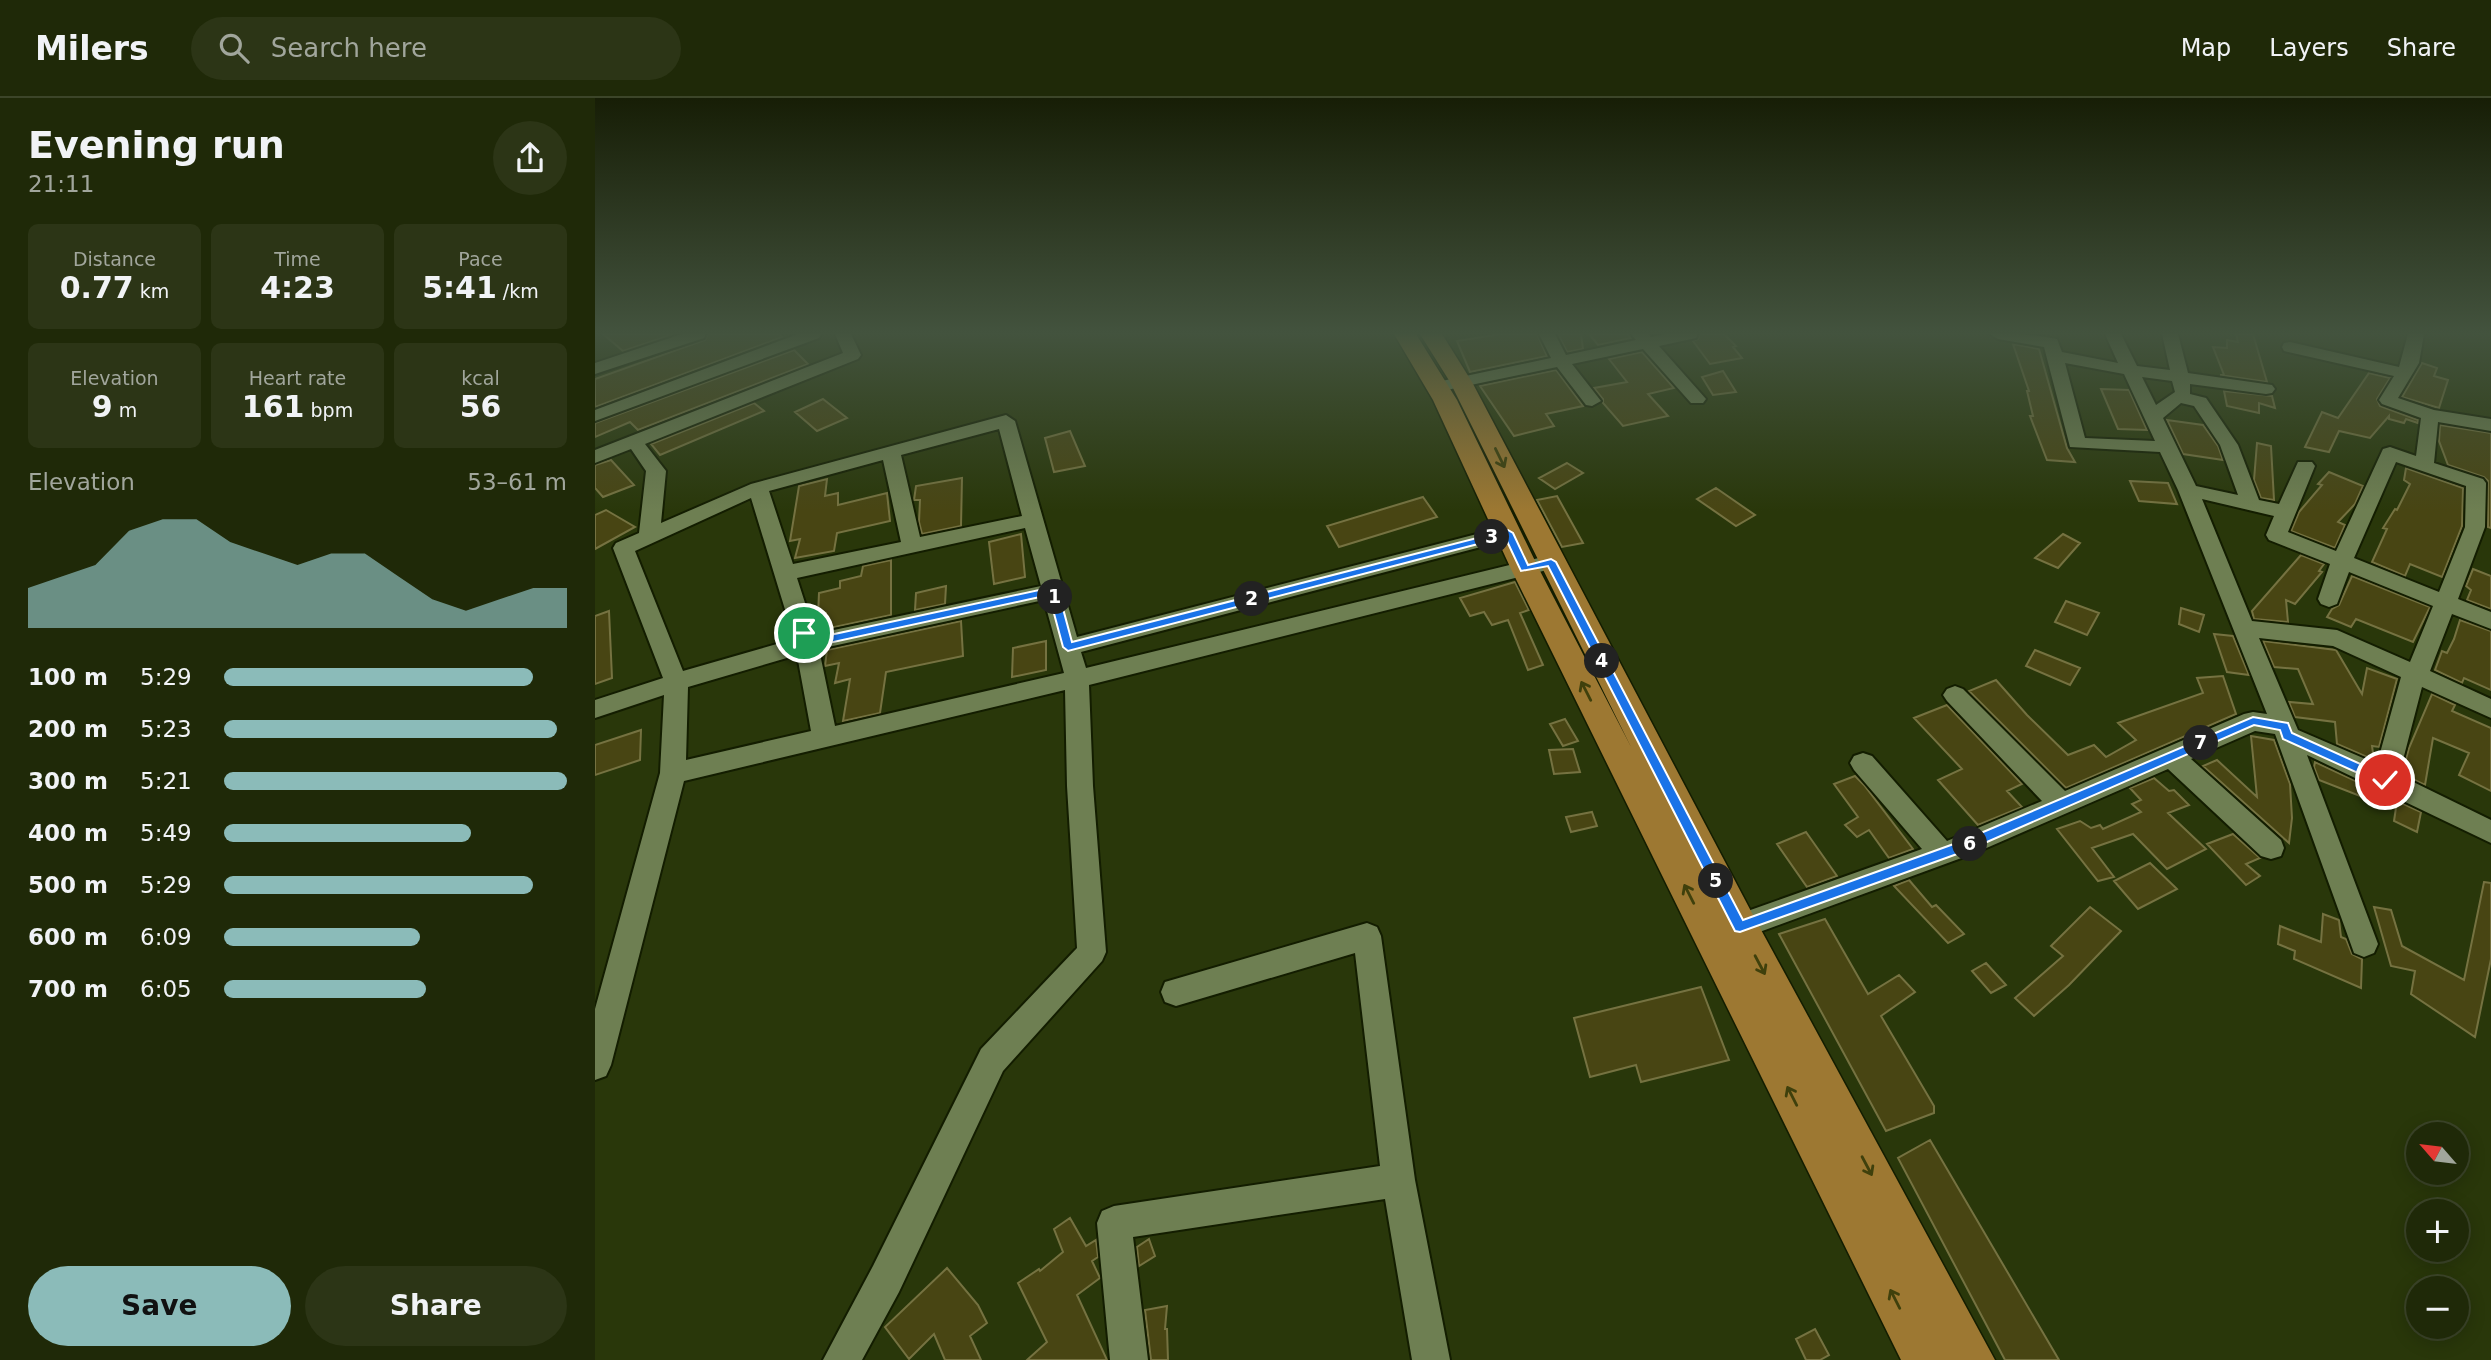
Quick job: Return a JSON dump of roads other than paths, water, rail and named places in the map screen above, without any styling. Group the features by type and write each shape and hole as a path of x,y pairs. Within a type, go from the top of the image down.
{"main road":[{"path":"1453,393 1508,533 1538,566"},
{"path":"1453,393 1538,566 1725,932 1926,1360"},
{"path":"1725,932 1971,1360"}],"street":[{"path":"595,416 656,393"},
{"path":"595,457 756,393"},
{"path":"1586,393 1592,401"},
{"path":"1691,393 1697,400"},
{"path":"2064,393 2077,443 2168,447"},
{"path":"2141,393 2188,490 2286,731 2364,944"},
{"path":"2184,393 2186,399"},
{"path":"2392,393 2388,400 2430,415 2491,425"},
{"path":"2153,417 2178,397 2200,402 2229,445 2251,504"},
{"path":"2424,466 2430,415"},
{"path":"595,1065 673,773 676,682 624,548 758,488 1006,421 1077,679 1080,786 1091,952 992,1060 886,1279 842,1360"},
{"path":"634,441 656,471 649,536"},
{"path":"891,452 912,546"},
{"path":"2329,599 2341,563 2391,453 2476,483 2475,527 2416,674 2385,780"},
{"path":"2305,466 2276,535 2491,621"},
{"path":"758,488 806,644 825,738"},
{"path":"2188,490 2286,512"},
{"path":"785,573 1034,520"},
{"path":"1068,647 1508,533"},
{"path":"673,773 1077,679 1538,566"},
{"path":"595,709 806,644 1053,590"},
{"path":"2244,628 2337,638 2491,709"},
{"path":"1955,695 2062,804"},
{"path":"1725,932 1942,854 2253,721 2286,731 2491,832"},
{"path":"2171,756 2271,848"},
{"path":"1863,763 1942,854"},
{"path":"1176,992 1367,936 1398,1180 1431,1360"},
{"path":"1129,1360 1114,1223 1398,1180"}]}
